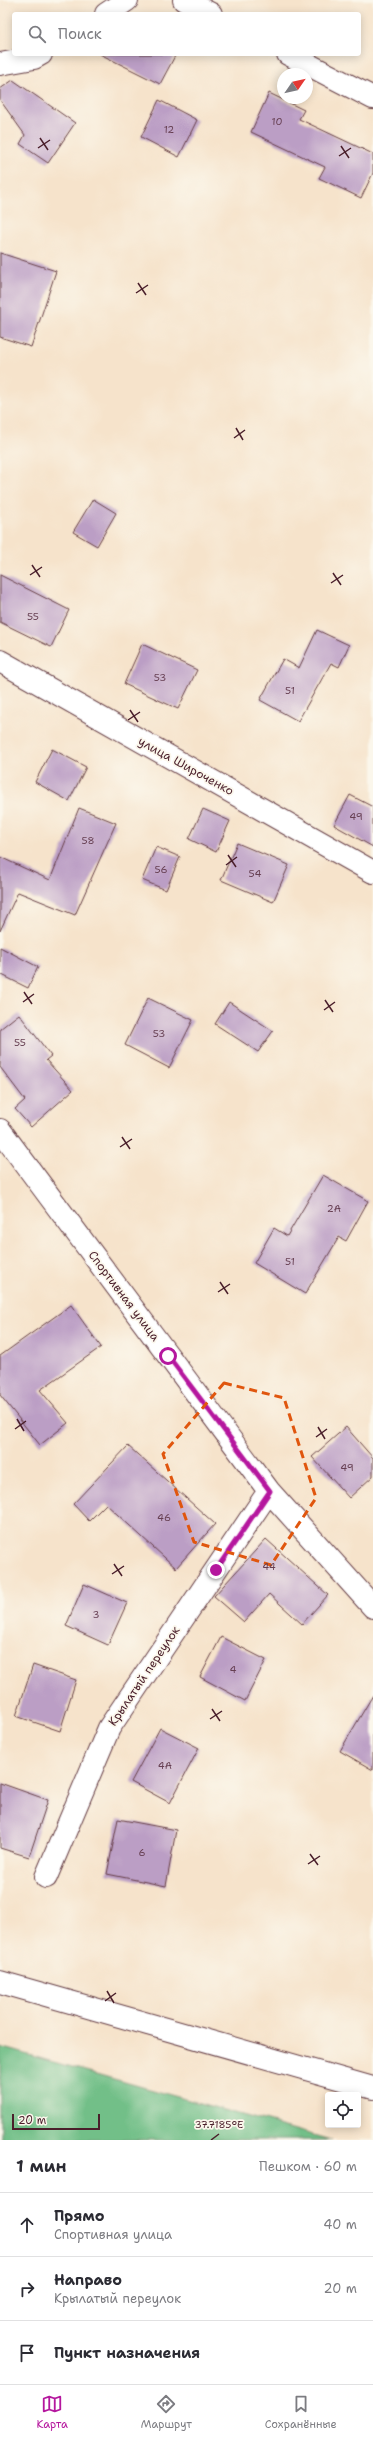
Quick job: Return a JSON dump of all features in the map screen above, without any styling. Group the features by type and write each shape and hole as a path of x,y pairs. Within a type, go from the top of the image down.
{"street":[{"path":"109,12 127,0"},
{"path":"184,0 207,12"},
{"path":"0,64 34,58 38,56"},
{"path":"292,56 373,98"},
{"name":"улица Широченко","path":"0,661 373,872"},
{"name":"Спортивная улица","path":"0,1130 270,1491 373,1606"},
{"name":"Крылатый переулок","path":"46,1877 109,1728 270,1491"},
{"path":"0,1982 373,2088"}],"highlighted area":[{"path":"224,1383 284,1398 316,1498 271,1565 194,1542 163,1454"}],"green space":[{"path":"0,2047 331,2140 0,2140"}],"building":[{"path":"104,56 175,56 160,84"},
{"path":"13,80 75,123 48,163 20,144 25,135 0,100 0,89"},
{"path":"269,93 277,97 277,104 292,104 304,110 299,119 373,154 373,173 361,198 319,178 325,167 251,132"},
{"path":"159,100 197,120 179,157 141,137"},
{"path":"0,253 56,271 31,347 0,337"},
{"path":"93,499 116,513 97,546 73,532"},
{"path":"0,575 69,610 51,647 0,622"},
{"path":"317,630 349,645 339,667 331,663 298,721 260,700 283,659 299,668"},
{"path":"142,644 197,670 178,709 124,684"},
{"path":"52,749 86,767 69,801 35,782"},
{"path":"350,795 373,807 373,847 334,825"},
{"path":"79,808 116,823 75,915 18,892 0,931 0,857 50,880"},
{"path":"203,809 230,821 216,852 189,839"},
{"path":"237,843 289,865 273,902 221,880"},
{"path":"156,847 180,857 166,890 142,880"},
{"path":"0,947 38,967 28,988 0,974"},
{"path":"148,998 193,1020 169,1068 125,1045"},
{"path":"229,1002 273,1031 258,1052 215,1024"},
{"path":"19,1014 51,1056 46,1060 73,1090 31,1127 15,1109 25,1100 0,1067 0,1029"},
{"path":"323,1175 368,1201 346,1241 339,1237 305,1294 254,1263 274,1228 287,1236"},
{"path":"71,1305 101,1347 40,1390 68,1423 40,1445 0,1395 0,1356"},
{"path":"346,1427 373,1458 373,1476 349,1498 312,1457"},
{"path":"128,1446 215,1524 176,1568 106,1504 89,1521 73,1504"},
{"path":"266,1539 328,1595 302,1624 269,1594 244,1622 214,1596"},
{"path":"84,1584 127,1603 108,1645 66,1626"},
{"path":"221,1637 266,1660 245,1701 200,1677"},
{"path":"33,1665 76,1680 60,1731 16,1716"},
{"path":"373,1695 373,1770 340,1751"},
{"path":"160,1728 199,1748 170,1803 131,1782"},
{"path":"0,1783 48,1800 29,1857 0,1848"},
{"path":"118,1819 176,1830 166,1886 107,1874"}],"route":[{"path":"168,1356 270,1491 216,1570"}]}
